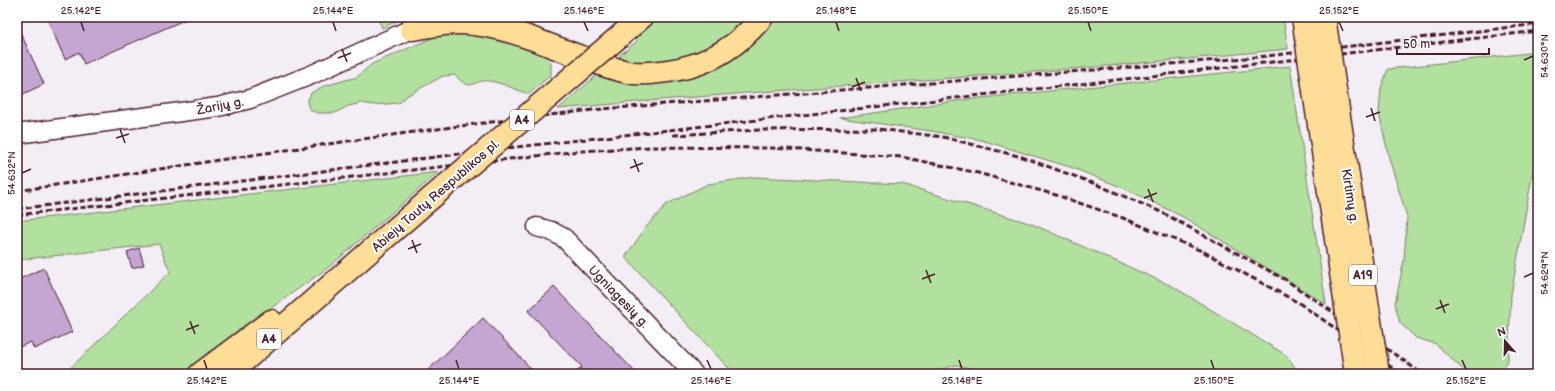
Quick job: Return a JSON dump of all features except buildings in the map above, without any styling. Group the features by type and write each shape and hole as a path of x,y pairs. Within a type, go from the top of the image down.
{"highway":[{"path":"411,29 438,17"},
{"path":"411,29 455,23 495,23 611,68 633,73 651,73 688,67 721,54 750,32 762,17"},
{"name":"Kirtimų g.","path":"1303,17 1356,374"},
{"name":"Kirtimų g.","path":"1324,17 1378,374"},
{"name":"Abiejų Tautų Respublikos pl.","path":"229,374 635,23"},
{"path":"200,374 275,318 335,282"},
{"path":"248,374 310,304"}],"street":[{"name":"Žarijų g.","path":"17,134 218,107 250,99 312,76 411,29"},
{"name":"Ugniagesių g.","path":"537,228 551,231 564,238 694,374"}],"green space":[{"path":"377,17 406,17 382,28"},
{"path":"660,17 754,17 717,44 694,54 668,62 642,63 630,61 619,56 637,41 635,38"},
{"path":"774,17 1283,17 1288,49 1106,66 558,109 598,74 613,80 632,82 770,22"},
{"path":"463,32 490,33 546,52 551,64 551,75 529,94 489,81 469,85 465,84 455,75 443,76 408,95 399,103 373,105 362,103 348,106 335,113 317,113 309,109 307,102 311,93 324,86 357,77 372,64 439,35"},
{"path":"1537,52 1538,142 1511,295 1508,360 1499,374 1472,374 1460,367 1436,344 1416,338 1400,323 1395,304 1404,260 1407,217 1389,158 1379,113 1381,88 1388,69"},
{"path":"1290,66 1326,304 1183,217 1126,189 1070,167 981,140 840,118 962,100"},
{"path":"439,172 329,267 222,343 184,374 64,374 170,272 159,244 17,260 17,221"},
{"path":"754,177 902,184 1032,224 1172,286 1286,355 1300,374 1000,374 956,365 925,374 734,374 625,257 647,226 667,204 708,184"}],"railway":[{"path":"17,191 236,157 530,117 603,109 1258,57 1538,24"},
{"path":"17,209 516,147 1538,31"},
{"path":"673,135 759,130 878,129 943,137 1022,157 1093,183 1161,212 1286,280 1422,374"},
{"path":"17,215 580,151 650,147 772,148 902,157 978,173 1056,195 1123,218 1204,252 1299,303 1401,374"}]}
